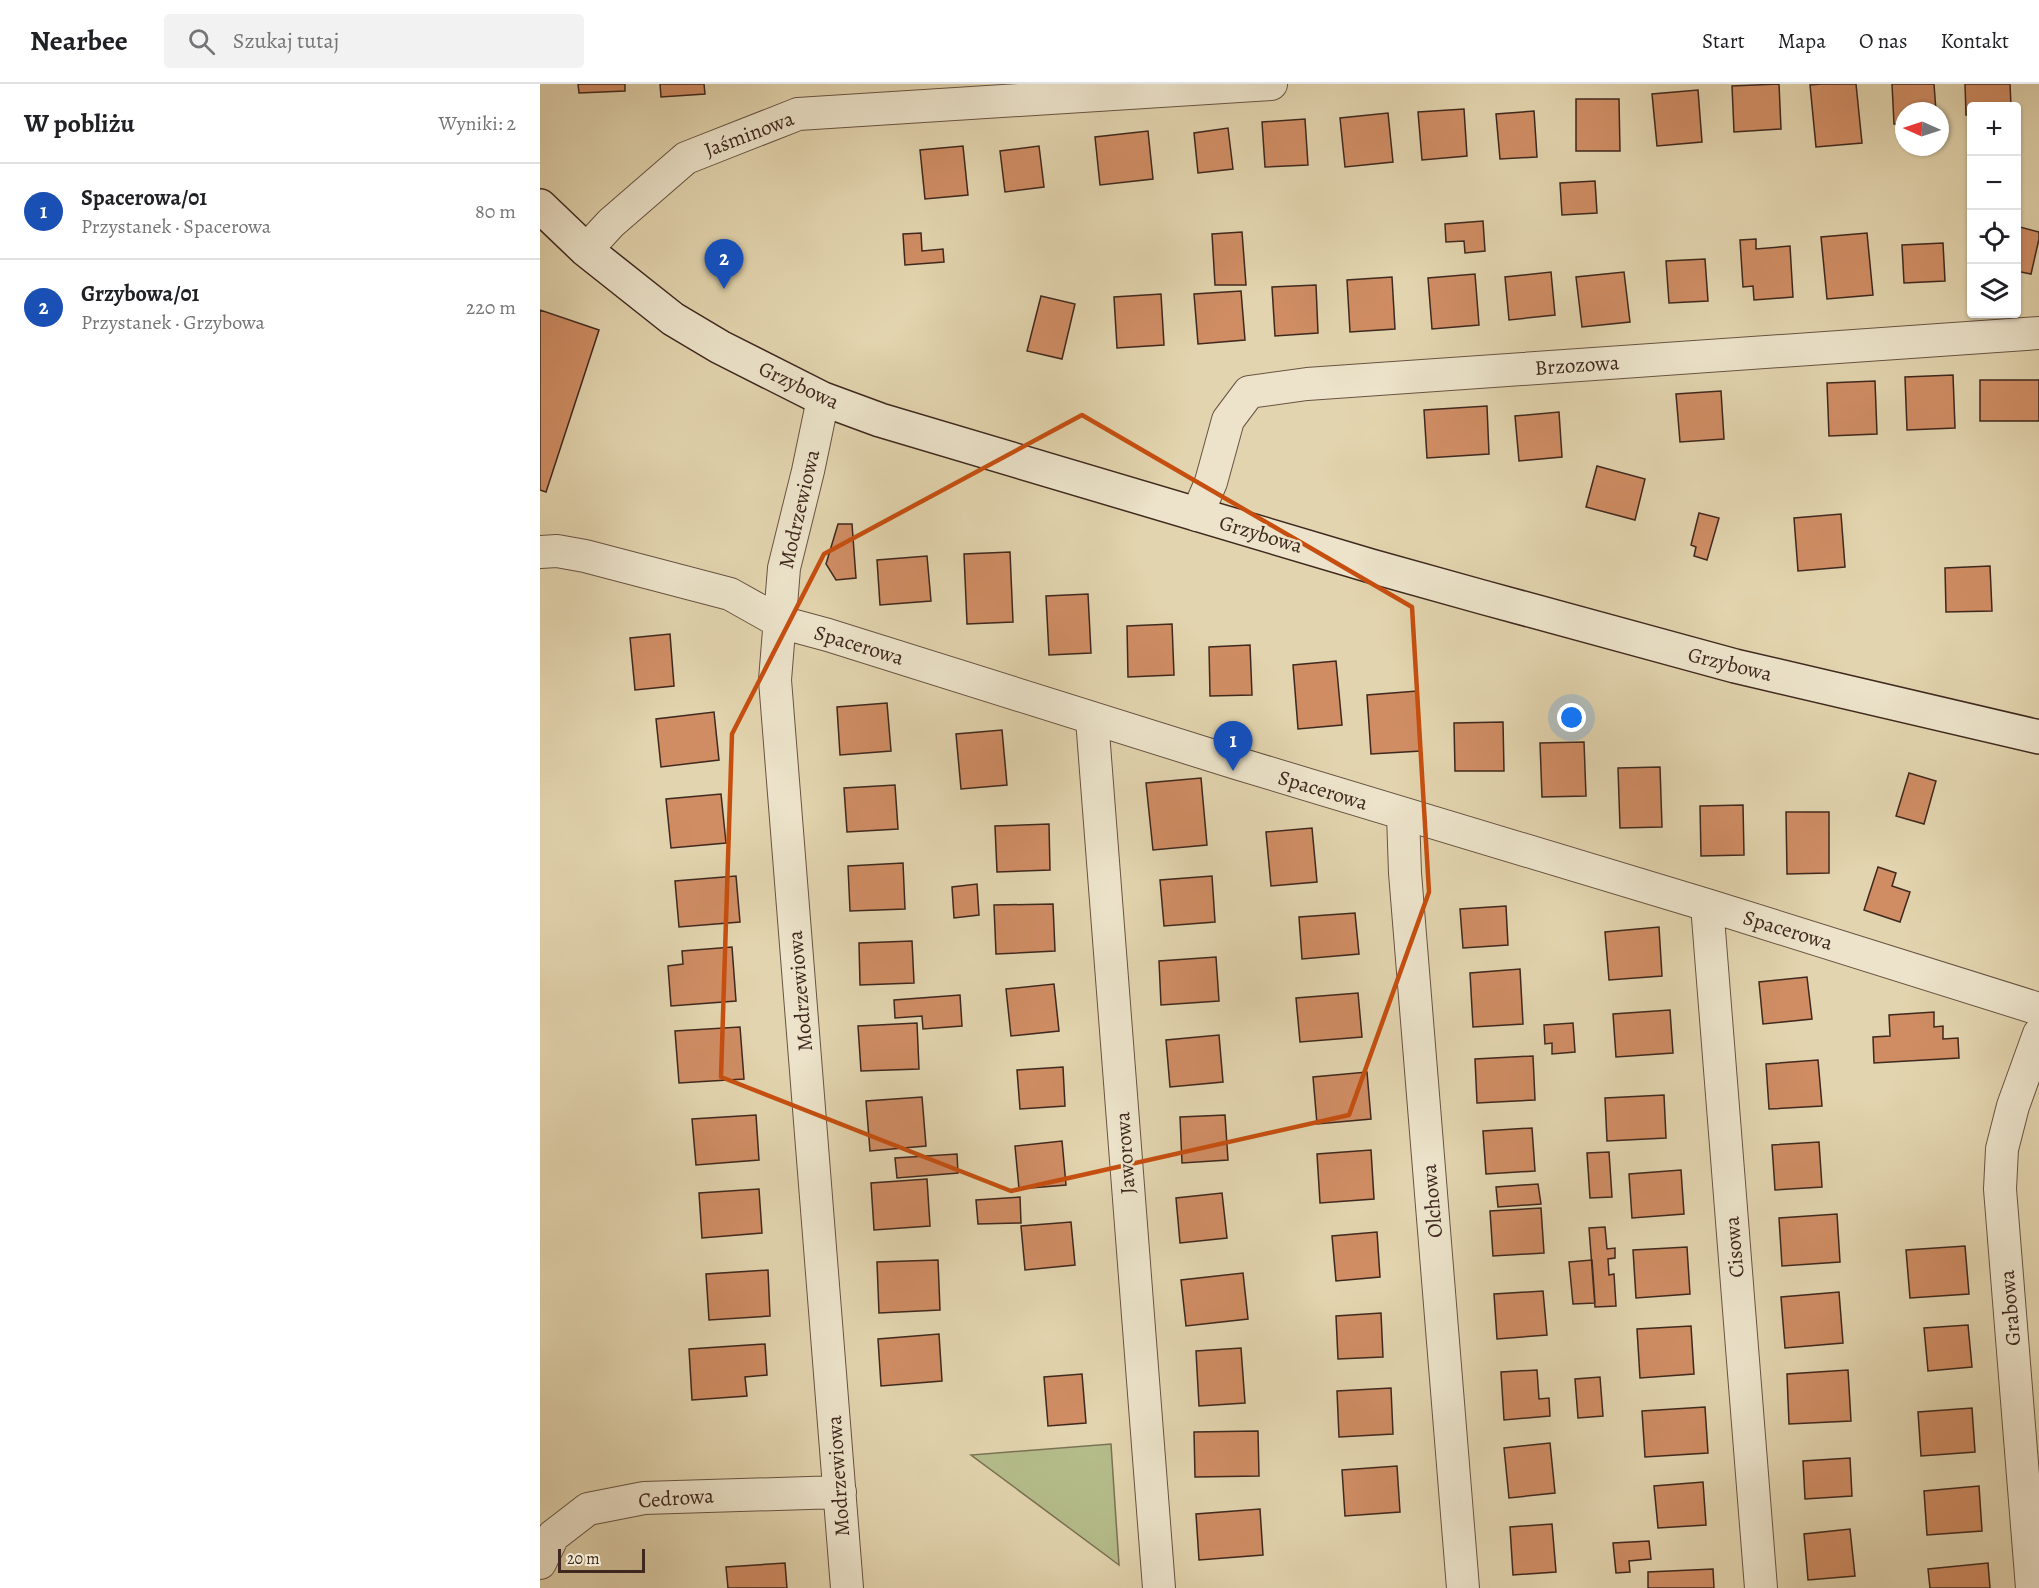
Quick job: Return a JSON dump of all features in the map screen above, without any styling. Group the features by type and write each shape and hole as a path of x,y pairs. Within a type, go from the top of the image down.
{"main road":[{"name":"Grzybowa","path":"540,206 586,250 673,319 720,347 823,399 880,420 1404,576 1735,666 2039,737"}],"street":[{"name":"Jaśminowa","path":"586,250 611,223 686,158 798,114 1271,84"},
{"name":"Brzozowa","path":"1197,515 1211,482 1228,420 1249,392 1319,383 2039,333"},
{"name":"Modrzewiowa","path":"823,399 784,568 775,680 847,1588"},
{"name":"Spacerowa","path":"540,552 557,551 585,556 730,594 780,622 1403,815 1707,905 2039,1009"},
{"name":"Jaworowa","path":"1092,719 1159,1588"},
{"name":"Olchowa","path":"1403,815 1405,873 1463,1588"},
{"name":"Cisowa","path":"1707,905 1761,1588"},
{"name":"Grabowa","path":"2032,1588 2000,1189 2002,1149 2013,1106 2039,1034"},
{"name":"Cedrowa","path":"540,1563 553,1536 588,1509 644,1498 840,1492"}],"highlighted area":[{"path":"1082,415 1412,607 1429,892 1349,1115 1011,1191 721,1077 732,734 824,554"}],"green space":[{"path":"1111,1444 1119,1565 971,1455"}],"building":[{"path":"578,84 625,84 625,91 579,93"},
{"path":"660,84 704,84 705,94 661,97"},
{"path":"1779,84 1781,129 1734,132 1732,86"},
{"path":"1856,84 1862,143 1816,147 1810,85"},
{"path":"1892,84 1934,84 1935,102 1895,102 1894,124"},
{"path":"1965,84 2010,84 2011,102 1967,102 1966,115"},
{"path":"1698,90 1702,142 1657,146 1652,94"},
{"path":"1576,99 1619,99 1620,151 1576,151"},
{"path":"1464,109 1467,156 1422,160 1418,112"},
{"path":"1534,111 1537,157 1500,159 1496,114"},
{"path":"1388,113 1393,162 1345,167 1340,118"},
{"path":"1305,119 1308,165 1265,167 1262,122"},
{"path":"1228,128 1233,169 1198,173 1194,133"},
{"path":"1148,131 1153,179 1100,185 1095,137"},
{"path":"963,146 968,195 925,199 920,150"},
{"path":"1039,146 1044,187 1005,192 1000,151"},
{"path":"1595,181 1597,213 1562,215 1560,183"},
{"path":"1483,221 1485,251 1465,253 1464,241 1446,242 1445,224"},
{"path":"2021,227 2039,232 2031,274 2021,272"},
{"path":"1242,232 1246,285 1215,285 1212,234"},
{"path":"921,233 922,251 943,249 944,262 905,265 903,234"},
{"path":"1867,233 1873,295 1827,299 1821,237"},
{"path":"1756,239 1756,249 1790,246 1793,297 1754,300 1753,286 1743,287 1740,240"},
{"path":"1943,243 1945,281 1904,283 1902,245"},
{"path":"1705,259 1708,301 1669,303 1666,261"},
{"path":"1551,272 1555,315 1509,320 1505,277"},
{"path":"1624,272 1630,322 1582,327 1576,277"},
{"path":"1475,274 1479,325 1432,329 1428,278"},
{"path":"1392,277 1395,329 1350,332 1347,280"},
{"path":"1316,285 1318,333 1275,336 1272,287"},
{"path":"1241,291 1245,340 1198,344 1194,294"},
{"path":"1161,294 1164,345 1117,348 1114,297"},
{"path":"1041,296 1075,304 1062,359 1027,351"},
{"path":"540,310 599,330 546,492 540,490"},
{"path":"1953,375 1955,428 1907,430 1905,377"},
{"path":"1980,380 2039,380 2039,421 1980,421"},
{"path":"1875,381 1877,434 1829,436 1827,383"},
{"path":"1721,391 1724,439 1680,442 1676,394"},
{"path":"1487,406 1489,454 1427,458 1424,410"},
{"path":"1559,412 1562,457 1519,461 1515,416"},
{"path":"1597,466 1645,479 1635,520 1586,507"},
{"path":"1699,513 1719,518 1707,560 1694,556 1696,547 1691,545"},
{"path":"1841,514 1845,567 1798,571 1794,518"},
{"path":"838,524 852,524 856,578 836,580 826,564"},
{"path":"1010,552 1013,622 967,624 964,554"},
{"path":"927,556 931,601 880,605 877,560"},
{"path":"1990,566 1992,611 1946,612 1945,568"},
{"path":"1088,594 1091,653 1049,655 1046,596"},
{"path":"1172,624 1174,675 1128,677 1127,626"},
{"path":"670,634 674,686 635,690 630,638"},
{"path":"1250,645 1252,695 1210,696 1209,647"},
{"path":"1336,661 1342,725 1298,729 1293,665"},
{"path":"1417,691 1421,751 1371,754 1367,695"},
{"path":"887,703 891,751 840,755 837,707"},
{"path":"714,712 719,760 661,767 656,719"},
{"path":"1503,722 1504,771 1455,771 1454,723"},
{"path":"1002,730 1007,785 961,789 956,734"},
{"path":"1584,742 1586,796 1542,797 1540,743"},
{"path":"1660,767 1662,827 1620,828 1618,768"},
{"path":"1909,773 1936,781 1924,824 1896,816"},
{"path":"1201,778 1207,845 1153,850 1146,783"},
{"path":"895,785 898,829 847,832 844,788"},
{"path":"721,794 726,843 671,848 666,799"},
{"path":"1743,805 1744,855 1701,856 1700,806"},
{"path":"1786,812 1829,812 1829,873 1787,874"},
{"path":"1049,824 1050,870 997,872 995,826"},
{"path":"1312,828 1317,882 1271,886 1266,832"},
{"path":"903,863 905,909 850,911 848,866"},
{"path":"1878,867 1896,873 1892,886 1910,892 1900,922 1864,910"},
{"path":"736,876 740,922 679,927 675,881"},
{"path":"1212,876 1215,922 1164,926 1160,880"},
{"path":"977,884 979,915 954,918 952,887"},
{"path":"1053,904 1055,951 996,954 994,905"},
{"path":"1506,906 1508,945 1463,948 1460,909"},
{"path":"1355,913 1359,954 1302,959 1299,917"},
{"path":"1659,927 1662,976 1609,980 1605,932"},
{"path":"912,941 914,983 860,985 859,943"},
{"path":"732,947 736,1001 671,1006 668,966 683,964 682,951"},
{"path":"1216,957 1219,1001 1161,1005 1159,961"},
{"path":"1520,969 1523,1024 1473,1027 1470,973"},
{"path":"1807,977 1812,1019 1763,1024 1759,982"},
{"path":"1054,984 1059,1031 1011,1036 1006,989"},
{"path":"1358,993 1362,1037 1300,1042 1296,998"},
{"path":"960,995 962,1026 923,1029 922,1016 895,1018 894,1000"},
{"path":"1670,1010 1673,1053 1616,1057 1613,1014"},
{"path":"1934,1012 1934,1027 1943,1026 1943,1039 1958,1038 1959,1058 1874,1063 1873,1037 1890,1036 1889,1015"},
{"path":"917,1023 919,1069 861,1071 858,1026"},
{"path":"1573,1023 1575,1052 1552,1054 1552,1043 1545,1044 1544,1025"},
{"path":"740,1027 744,1079 679,1083 675,1031"},
{"path":"1219,1035 1223,1082 1170,1087 1166,1040"},
{"path":"1533,1056 1535,1100 1477,1103 1475,1059"},
{"path":"1818,1060 1822,1106 1769,1109 1766,1064"},
{"path":"1063,1067 1065,1106 1020,1109 1017,1070"},
{"path":"1367,1072 1371,1119 1317,1124 1313,1077"},
{"path":"1664,1095 1666,1138 1607,1141 1605,1098"},
{"path":"922,1097 926,1146 870,1151 866,1101"},
{"path":"756,1115 759,1160 696,1165 692,1119"},
{"path":"1225,1115 1228,1160 1182,1163 1180,1117"},
{"path":"1532,1128 1535,1171 1486,1174 1483,1131"},
{"path":"1062,1141 1066,1185 1019,1189 1015,1146"},
{"path":"1819,1142 1822,1187 1775,1190 1772,1145"},
{"path":"1371,1150 1374,1199 1320,1203 1317,1154"},
{"path":"1609,1152 1612,1197 1590,1198 1587,1153"},
{"path":"957,1154 958,1173 897,1178 895,1158"},
{"path":"1681,1170 1684,1214 1632,1218 1629,1174"},
{"path":"927,1179 930,1226 874,1230 871,1183"},
{"path":"1538,1184 1541,1204 1498,1207 1496,1187"},
{"path":"759,1189 762,1233 702,1238 699,1193"},
{"path":"1222,1193 1227,1238 1180,1243 1176,1198"},
{"path":"1020,1197 1021,1223 978,1224 976,1200"},
{"path":"1541,1208 1544,1253 1493,1256 1490,1211"},
{"path":"1837,1214 1840,1262 1782,1266 1779,1218"},
{"path":"1071,1222 1075,1265 1025,1270 1021,1226"},
{"path":"1605,1227 1607,1249 1615,1248 1615,1258 1608,1259 1609,1275 1614,1274 1616,1306 1595,1307 1589,1228"},
{"path":"1377,1232 1380,1277 1336,1281 1332,1236"},
{"path":"1965,1246 1969,1294 1910,1298 1906,1250"},
{"path":"1687,1247 1690,1294 1636,1298 1633,1250"},
{"path":"938,1260 940,1310 879,1313 877,1262"},
{"path":"1592,1260 1595,1303 1573,1304 1569,1262"},
{"path":"768,1270 770,1316 709,1320 706,1274"},
{"path":"1243,1273 1248,1319 1186,1326 1181,1280"},
{"path":"1543,1291 1547,1335 1497,1339 1494,1294"},
{"path":"1839,1292 1843,1343 1785,1348 1781,1297"},
{"path":"1381,1313 1383,1357 1338,1359 1336,1316"},
{"path":"1968,1325 1972,1367 1928,1371 1924,1328"},
{"path":"1691,1326 1694,1374 1640,1378 1637,1329"},
{"path":"939,1334 942,1381 881,1386 878,1339"},
{"path":"765,1344 767,1375 745,1377 747,1396 692,1400 689,1349"},
{"path":"1241,1348 1245,1403 1199,1406 1196,1351"},
{"path":"1537,1370 1539,1399 1549,1398 1550,1416 1504,1420 1501,1372"},
{"path":"1848,1370 1851,1421 1789,1424 1787,1374"},
{"path":"1082,1374 1086,1423 1048,1426 1044,1377"},
{"path":"1600,1377 1603,1416 1578,1418 1575,1379"},
{"path":"1391,1388 1393,1434 1339,1437 1337,1391"},
{"path":"1705,1407 1708,1453 1645,1457 1642,1411"},
{"path":"1972,1408 1975,1452 1921,1456 1918,1412"},
{"path":"1258,1431 1259,1476 1195,1477 1194,1432"},
{"path":"1550,1443 1555,1493 1509,1498 1504,1448"},
{"path":"1850,1458 1852,1496 1805,1499 1803,1461"},
{"path":"1397,1466 1400,1512 1345,1516 1342,1470"},
{"path":"1703,1482 1706,1525 1658,1528 1654,1486"},
{"path":"1979,1486 1982,1531 1927,1535 1924,1491"},
{"path":"1260,1509 1263,1555 1199,1560 1196,1514"},
{"path":"1552,1524 1556,1572 1513,1575 1510,1527"},
{"path":"1850,1529 1855,1576 1808,1580 1804,1534"},
{"path":"1649,1541 1651,1559 1629,1561 1630,1572 1616,1573 1613,1543"},
{"path":"785,1563 787,1588 728,1588 726,1567"},
{"path":"1988,1563 1990,1588 1930,1588 1928,1569"},
{"path":"1713,1569 1714,1588 1648,1588 1648,1572"}],"place":[{"name":"Grzybowa/01","path":"724,289"},
{"name":"Spacerowa/01","path":"1233,771"}]}
